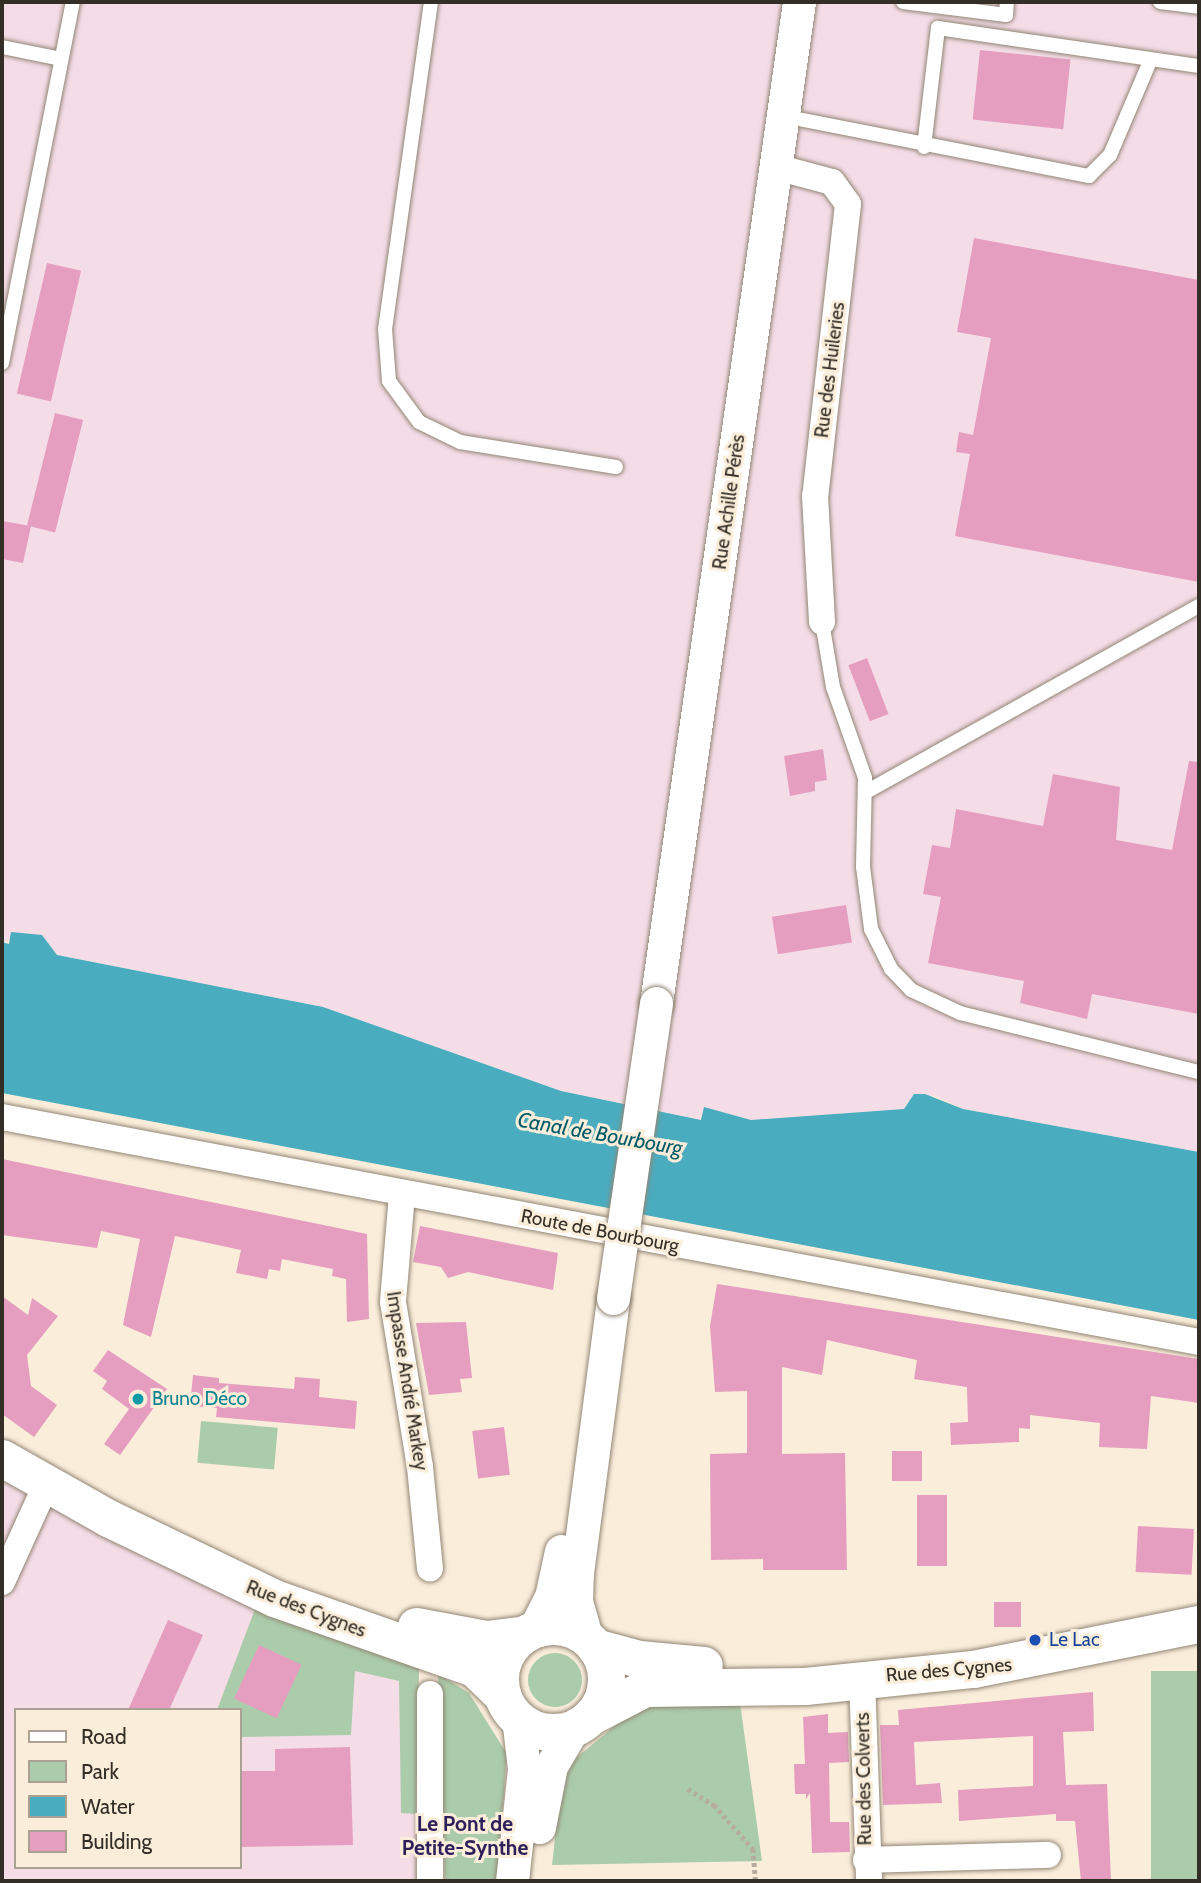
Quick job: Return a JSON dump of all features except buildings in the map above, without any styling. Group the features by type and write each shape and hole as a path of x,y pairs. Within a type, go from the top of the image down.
{"main road":[{"name":"Rue des Cygnes","path":"2,1458 108,1518 294,1606 474,1668 510,1707"},
{"name":"Rue des Cygnes","path":"108,1518 253,1576 376,1616 473,1637 529,1632"},
{"name":"Rue des Cygnes","path":"582,1722 645,1688 777,1688 862,1677 1020,1663 1199,1624"},
{"path":"562,1627 591,1643 605,1684 582,1722 546,1731 510,1707 502,1664 529,1632 562,1627"},
{"name":"Rue des Cygnes","path":"591,1643 649,1661 862,1677"}],"street":[{"name":"Rue Achille Pérès","path":"613,1298 799,2"},
{"name":"Rue des Huileries","path":"776,167 832,182 848,204 814,506 822,622"},
{"name":"Route de Bourbourg","path":"2,1117 1199,1342"},
{"name":"Impasse André Markey","path":"402,1194 393,1302 421,1467 430,1569"},
{"path":"529,1632 555,1584 576,1461 613,1298"},
{"path":"591,1643 576,1582 613,1298"},
{"path":"2,1582 46,1485"},
{"name":"Rue des Colverts","path":"862,1677 867,1871"},
{"path":"430,1694 430,1881"},
{"path":"510,1707 524,1768 512,1881"},
{"path":"531,1881 548,1773 582,1722"},
{"path":"867,1871 1048,1855"}],"lane":[{"path":"2,363 72,2"},
{"path":"431,2 385,329 389,382 419,422 460,442 616,467"},
{"path":"903,2 1006,15 1007,2"},
{"path":"1160,2 1199,7"},
{"path":"924,147 938,28 1199,66"},
{"path":"2,47 61,59"},
{"path":"783,116 924,147 1089,176 1110,155 1152,59"},
{"path":"866,792 1199,606"},
{"path":"822,622 828,669 866,792 863,867 871,929 882,957 911,990 997,1024 1199,1072"}],"path":[{"path":"688,1789 714,1805 753,1849 756,1881"}],"shaded area":[{"path":"2,2 1199,2 1199,1152 963,1109 934,1095 907,1102 904,1109 751,1120 704,1108 702,1120 561,1091 323,1007 57,955 42,935 2,942"},
{"path":"2,1476 69,1517 419,1668 418,1881 2,1881"}],"green space":[{"path":"201,1421 278,1428 274,1470 197,1463"},
{"path":"255,1609 419,1668 416,1814 401,1813 399,1681 355,1671 351,1735 242,1737 242,1708 218,1708"},
{"path":"560,1653 570,1657 578,1665 582,1680 578,1695 570,1703 550,1707 540,1703 532,1695 528,1675 532,1665 540,1657"},
{"path":"1151,1671 1199,1671 1199,1881 1151,1881"},
{"path":"438,1674 469,1693 507,1754 497,1881 445,1881"},
{"path":"656,1701 740,1703 762,1861 552,1865 561,1784 576,1758 627,1716"}],"water":[{"name":"Canal de Bourbourg","path":"11,932 42,935 57,955 323,1007 561,1091 701,1120 704,1107 751,1120 904,1109 914,1094 925,1094 963,1109 1199,1152 1199,1320 2,1093 2,942 9,944"}],"place":[{"name":"Bruno Déco","path":"138,1399"},
{"name":"Le Lac","path":"1035,1640"}],"district":[{"name":"Le Pont de Petite-Synthe","path":"465,1836"}]}
